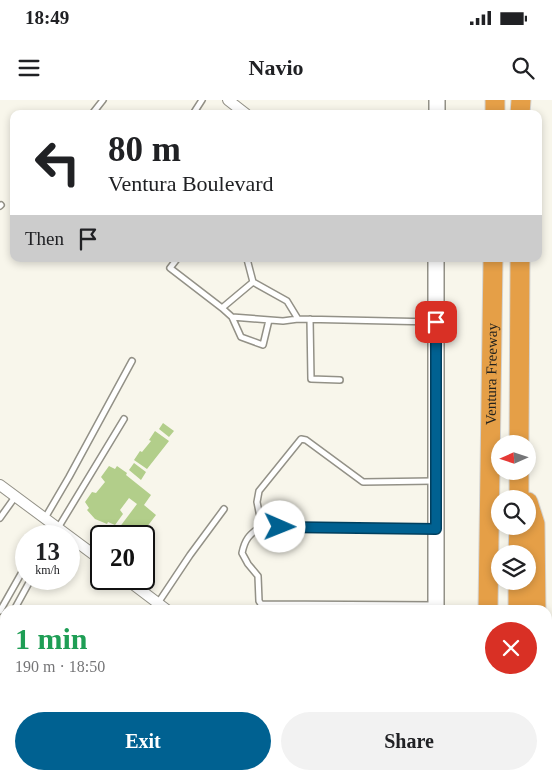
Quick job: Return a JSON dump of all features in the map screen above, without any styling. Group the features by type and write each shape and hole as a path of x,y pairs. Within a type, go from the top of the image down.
{"highway":[{"name":"Ventura Freeway","path":"487,605 493,262"},
{"name":"Ventura Freeway","path":"519,435 520,262"},
{"path":"535,535 536,605"},
{"path":"518,590 518,605"}],"street":[{"path":"228,100 241,110"},
{"path":"436,262 436,605"},
{"path":"0,485 53,525"},
{"path":"141,590 161,605"}],"lane":[{"path":"95,110 103,100"},
{"path":"175,262 170,268 232,317 241,337 263,345 269,320"},
{"path":"248,262 253,282 287,301 298,319"},
{"path":"222,308 253,282"},
{"path":"232,317 269,320 436,322"},
{"path":"310,319 311,379 340,380"},
{"path":"45,518 132,361"},
{"path":"61,525 124,419"},
{"path":"260,527 261,522 257,502 259,492 301,439 306,440 363,482 436,481"},
{"path":"0,518 16,496"},
{"path":"158,603 224,509"},
{"path":"319,605 261,604 259,601 258,576 242,553 244,542 251,533 260,527 436,529"},
{"path":"3,605 15,584"},
{"path":"17,605 25,590"}],"building":[{"path":"163,423 174,431 169,437 159,429"},
{"path":"155,431 169,441 147,469 134,460 140,451 142,452 151,441 149,440"},
{"path":"134,463 146,472 141,480 129,470"},
{"path":"109,466 115,469 117,466 151,495 144,505 156,515 148,525 121,525 137,504 129,498 120,510 123,514 115,525 95,519 87,510 89,508 85,502 92,492 96,493 105,482 101,477"}],"route":[{"path":"280,527 436,529 436,322"}]}
